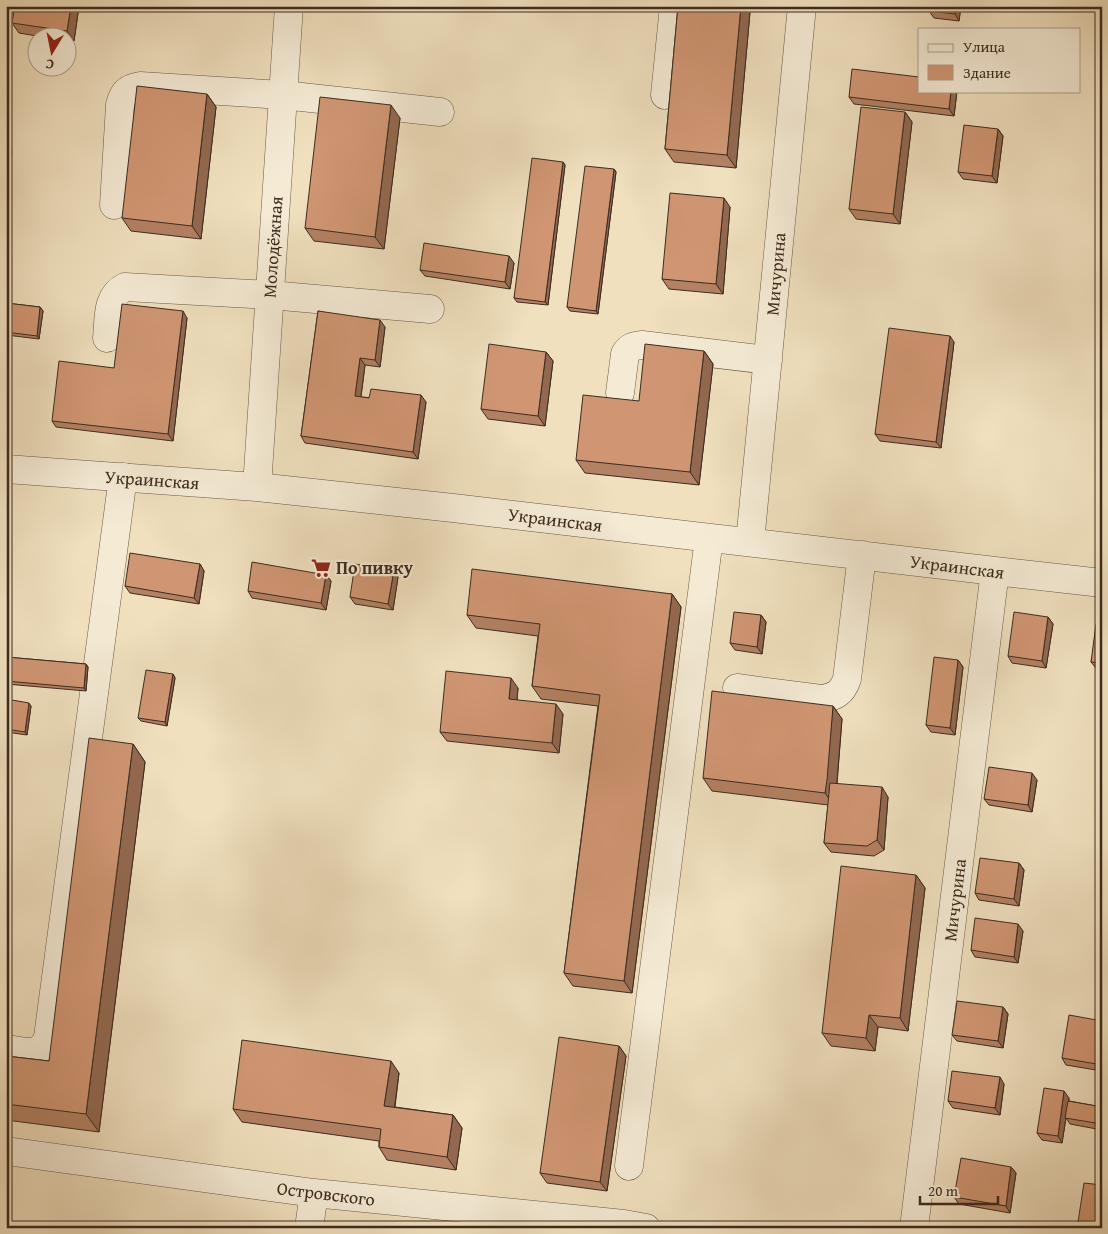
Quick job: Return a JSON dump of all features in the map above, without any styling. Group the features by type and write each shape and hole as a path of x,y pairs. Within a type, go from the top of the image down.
{"street":[{"name":"Молодёжная","path":"257,487 289,6"},
{"path":"665,95 674,6"},
{"name":"Мичурина","path":"750,542 802,6"},
{"path":"114,205 120,106 122,98 132,87 283,95 440,112"},
{"path":"107,338 110,303 119,290 125,287 270,295 430,309"},
{"path":"620,393 625,354 628,349 634,346 642,345 768,360"},
{"name":"Украинская","path":"6,469 257,487 1102,583"},
{"path":"6,1049 29,1052 36,1050 42,1048 48,1036 123,478"},
{"path":"629,1166 709,538"},
{"path":"736,688 821,699 830,698 839,693 847,679 862,555"},
{"name":"Мичурина","path":"914,1228 995,571"},
{"name":"Островского","path":"6,1151 314,1193 631,1227"},
{"path":"309,1228 314,1193"}],"building":[{"path":"15,6 71,6 67,28 46,28 12,23"},
{"path":"678,6 741,6 727,155 665,149"},
{"path":"930,6 956,6 955,14 929,11"},
{"path":"852,69 918,77 918,92 951,92 949,109 849,97"},
{"path":"137,86 207,94 192,226 122,218"},
{"path":"320,97 391,105 375,237 305,228"},
{"path":"861,107 905,112 893,214 849,209"},
{"path":"964,125 998,129 992,176 958,172"},
{"path":"532,158 563,162 545,302 514,298"},
{"path":"585,166 614,169 596,311 567,307"},
{"path":"670,193 724,198 716,284 662,279"},
{"path":"1102,239 1102,271 1098,270"},
{"path":"424,243 509,256 505,282 420,270"},
{"path":"6,303 40,307 37,336 6,332"},
{"path":"122,304 183,311 168,434 52,421 59,361 114,368"},
{"path":"318,311 380,320 375,360 360,358 355,396 369,398 371,389 421,395 413,452 301,436"},
{"path":"889,328 950,336 936,442 875,434"},
{"path":"489,344 546,352 538,416 481,409"},
{"path":"645,344 704,351 690,472 576,460 583,395 639,401"},
{"path":"130,553 200,564 194,598 125,586"},
{"path":"252,562 326,575 321,603 248,591"},
{"path":"355,564 394,570 388,604 350,597"},
{"path":"472,569 672,594 624,981 564,973 600,695 532,686 540,624 467,615"},
{"path":"734,612 761,615 757,647 730,643"},
{"path":"1014,612 1048,617 1042,661 1008,656"},
{"path":"1096,624 1102,625 1102,663 1091,662"},
{"path":"6,657 86,664 84,688 6,681"},
{"path":"934,657 958,660 950,728 926,725"},
{"path":"146,670 173,674 165,722 138,718"},
{"path":"446,671 511,678 509,699 556,704 552,743 440,732"},
{"path":"712,691 833,706 825,793 703,778"},
{"path":"6,699 29,703 25,732 6,729"},
{"path":"89,738 133,744 86,1114 6,1104 6,1056 49,1061"},
{"path":"989,767 1032,773 1028,805 984,799"},
{"path":"830,783 882,787 877,840 867,846 824,843"},
{"path":"980,858 1019,863 1014,899 975,893"},
{"path":"841,866 916,875 900,1018 869,1015 866,1038 822,1033"},
{"path":"975,918 1018,924 1014,957 971,950"},
{"path":"957,1001 1003,1007 998,1041 952,1035"},
{"path":"1069,1015 1102,1021 1102,1065 1062,1058"},
{"path":"559,1037 619,1046 600,1182 540,1173"},
{"path":"242,1040 391,1061 384,1106 453,1115 447,1157 379,1147 381,1129 233,1109"},
{"path":"952,1071 1000,1077 995,1108 948,1101"},
{"path":"1044,1088 1064,1091 1058,1136 1037,1133"},
{"path":"1068,1101 1102,1107 1102,1124 1065,1118"},
{"path":"961,1158 1011,1167 1006,1206 954,1197"},
{"path":"1084,1183 1102,1185 1102,1225 1078,1222"},
{"path":"68,1224 93,1228 67,1228"}],"place":[{"name":"По пивку","path":"321,568"}]}
